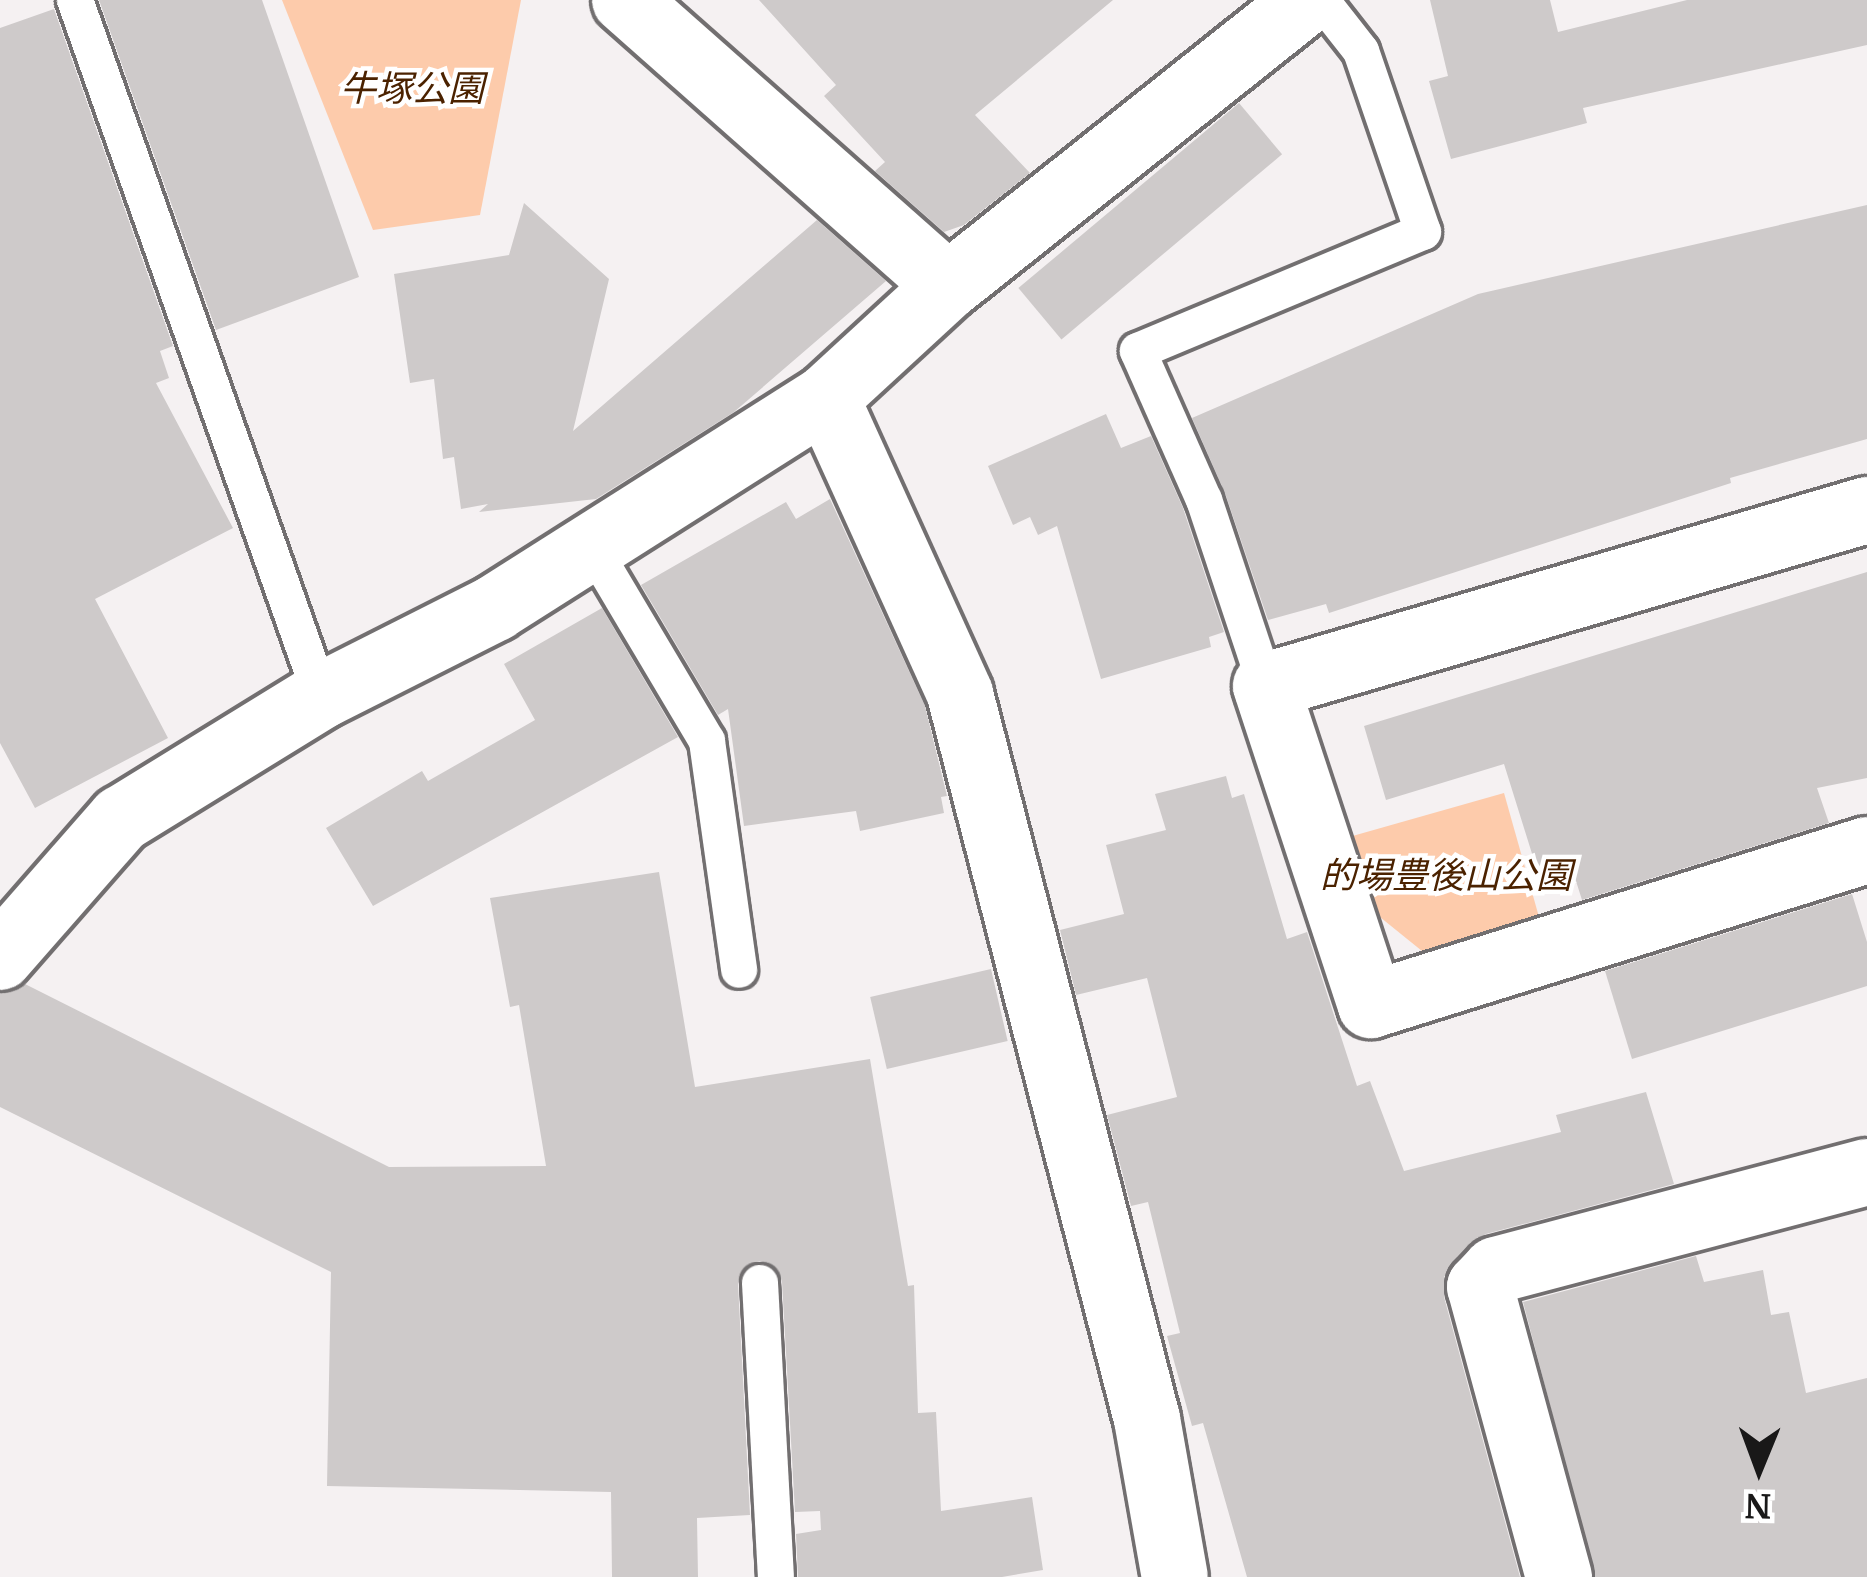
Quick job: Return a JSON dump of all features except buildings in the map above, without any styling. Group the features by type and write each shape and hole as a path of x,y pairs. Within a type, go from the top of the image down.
{"street":[{"path":"625,0 948,286"},
{"path":"0,957 27,920 121,819 321,696 495,608 826,398 948,286 1307,0"},
{"path":"826,398 960,694 1147,1419 1175,1577"},
{"path":"1867,511 1266,686 1371,1005 1867,850"},
{"path":"1559,1577 1480,1287 1496,1270 1867,1172"}],"lane":[{"path":"75,0 321,696"},
{"path":"1266,686 1204,500 1138,351 1423,232 1361,52 1321,0"},
{"path":"593,549 707,741 739,970"},
{"path":"760,1283 776,1577"}],"green space":[{"name":"牛塚公園","path":"282,0 521,0 480,215 373,230"},
{"name":"的場豊後山公園","path":"1504,793 1539,917 1422,951 1370,909 1349,837"}]}
